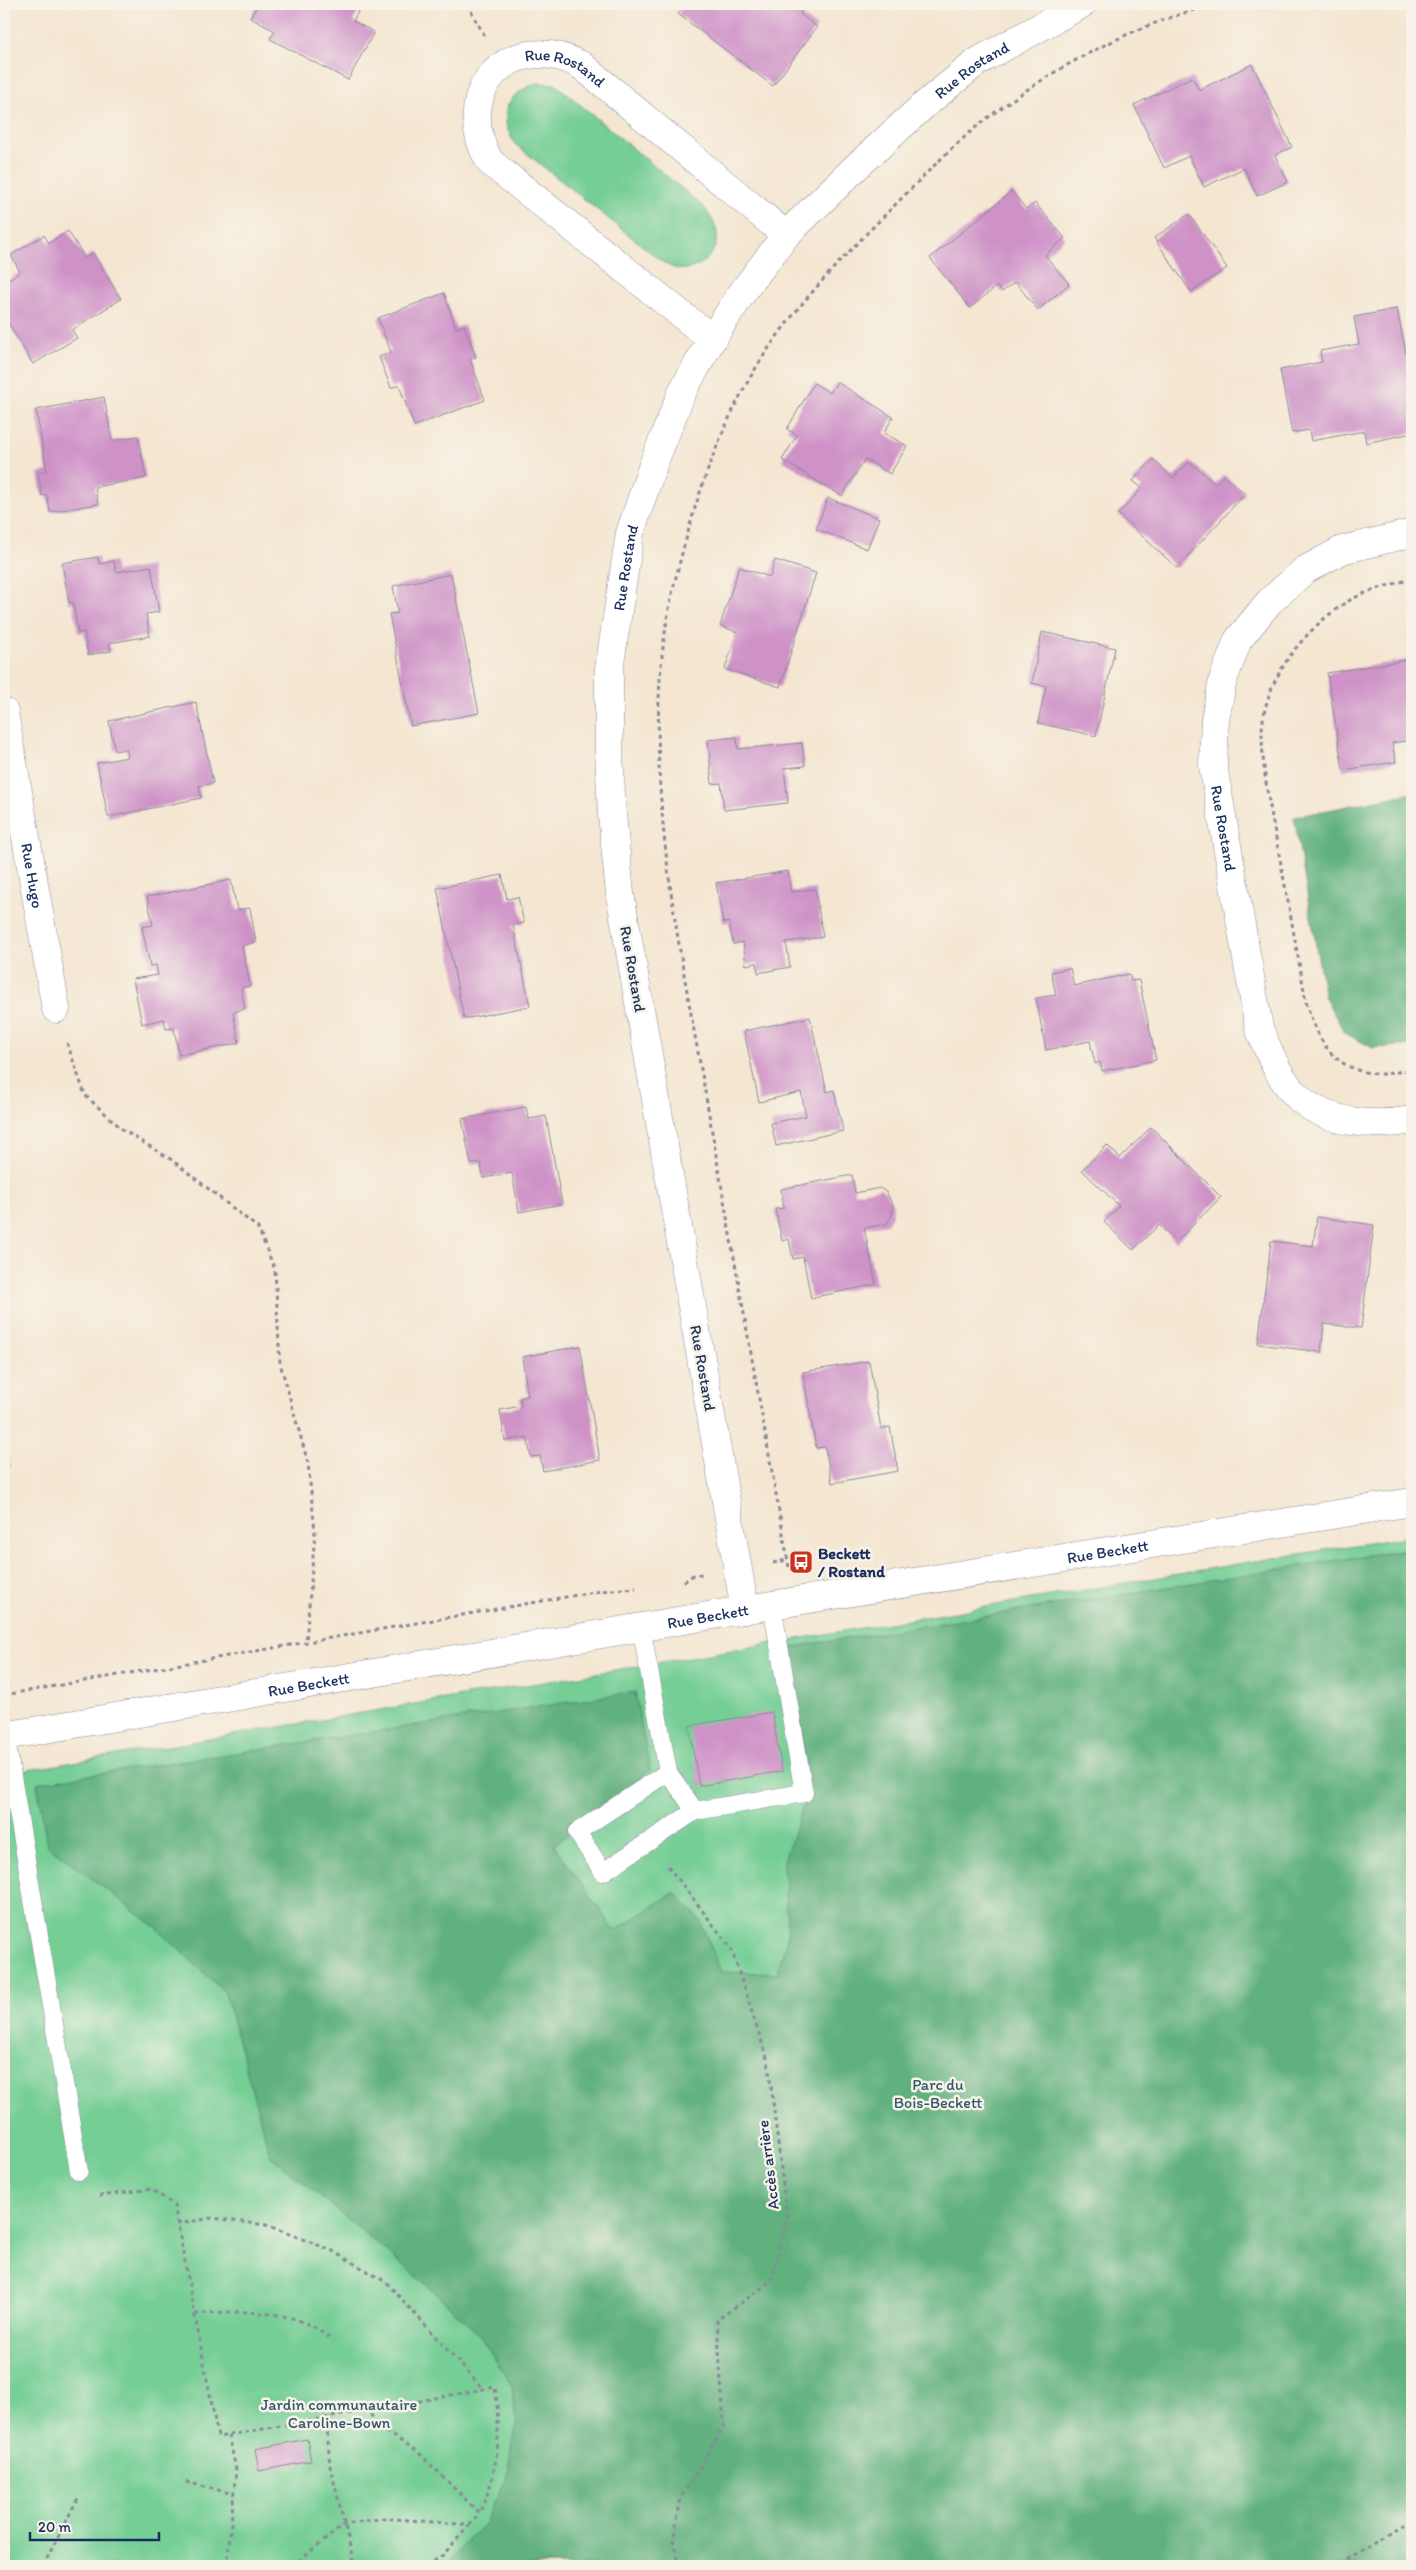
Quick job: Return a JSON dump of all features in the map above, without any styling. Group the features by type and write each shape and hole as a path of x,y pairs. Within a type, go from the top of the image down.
{"street":[{"name":"Rue Rostand","path":"745,1610 620,894 612,815 609,752 609,669 630,533 653,465 682,392 712,339 744,290 786,235 923,106 977,62 1082,4"},
{"name":"Rue Rostand","path":"712,339 490,162 481,146 476,129 476,110 481,93 491,77 506,64 530,54 544,53 563,56 581,65 786,235"},
{"name":"Rue Rostand","path":"1412,533 1342,550 1305,570 1269,602 1238,640 1223,680 1215,719 1213,765 1259,1028 1274,1064 1296,1096 1322,1113 1361,1123 1396,1123 1412,1120"},
{"name":"Rue Hugo","path":"4,712 56,1009"},
{"name":"Rue Beckett","path":"4,1735 745,1610 1412,1502"}],"lane":[{"path":"668,1772 577,1832 603,1872 694,1811 804,1793 783,1604"},
{"path":"641,1628 668,1772 694,1811"},
{"path":"4,1735 79,2171"}],"path":[{"path":"783,1604 788,1560 687,993 664,844 660,777 659,707 664,634 680,559 704,480 735,405 776,337 830,271 908,191 979,125 1042,80 1124,36 1217,4"},
{"path":"1412,579 1384,586 1346,602 1311,630 1286,662 1270,696 1262,732 1268,789 1306,1002 1315,1031 1329,1053 1354,1069 1382,1074 1412,1069"},
{"path":"56,1009 85,1095 122,1130 172,1160 258,1228 275,1270 280,1363 308,1463 315,1532 302,1685"},
{"path":"676,1584 684,1582 693,1575 788,1560"},
{"path":"4,1695 600,1591 639,1588"},
{"name":"Accès arrière","path":"649,1842 731,1948 768,2061 787,2218 771,2282 717,2320 724,2426 682,2498 673,2541 680,2566"},
{"path":"92,2197 151,2189 174,2205 218,2437 495,2387 499,2434 494,2479 479,2513 470,2525 443,2555 428,2566"},
{"path":"177,2224 212,2218 266,2225 331,2250 386,2282 483,2390"},
{"path":"195,2314 228,2311 261,2314 309,2325 333,2340"},
{"path":"369,2410 376,2426 416,2450 479,2513"},
{"path":"326,2417 330,2466 355,2566"},
{"path":"226,2566 236,2470 229,2435"},
{"path":"186,2482 234,2494"},
{"path":"43,2566 78,2498"},
{"path":"292,2566 344,2525 384,2518 470,2525"},
{"path":"1334,2566 1412,2521"}],"green space":[{"path":"536,83 555,84 704,207 717,231 714,249 705,260 693,268 685,269 678,269 664,263 515,144 506,124 507,107 517,94"},
{"path":"1412,793 1412,1045 1373,1048 1345,1033 1325,998 1294,817"},
{"name":"Parc du Bois-Beckett","path":"1412,1536 1412,2566 4,2566 4,1774 1249,1562"},
{"name":"Parc du Bois-Beckett","path":"1412,1548 1412,2566 444,2566 485,2523 509,2470 516,2426 513,2388 479,2334 421,2280 270,2155 225,1993 156,1927 47,1845 37,1783 635,1692 650,1770 554,1845 615,1931 675,1892 700,1920 721,1972 777,1973 788,1935 783,1863 810,1787 786,1648"}],"building":[{"path":"258,4 362,4 353,21 374,32 348,80 270,39 275,31 250,18"},
{"path":"685,4 807,4 800,14 817,27 773,86 678,14"},
{"path":"1252,64 1292,147 1275,155 1288,182 1257,196 1244,168 1204,187 1189,156 1164,168 1134,105 1192,77 1199,90"},
{"path":"1012,191 1026,209 1035,203 1065,238 1045,255 1069,284 1038,310 1015,282 1002,292 997,286 970,308 930,258"},
{"path":"1189,214 1227,268 1191,292 1154,238"},
{"path":"68,231 85,258 93,253 121,299 72,330 77,338 33,364 4,316 4,282 20,272 11,255 44,235 49,243"},
{"path":"444,293 456,328 464,325 476,357 470,359 485,400 414,426 399,385 391,388 379,357 391,352 378,318"},
{"path":"1397,309 1409,368 1412,368 1412,433 1366,443 1364,431 1311,441 1309,430 1292,433 1280,370 1322,362 1320,351 1359,344 1354,317"},
{"path":"837,382 893,417 884,433 907,446 890,474 865,459 842,496 782,460 797,435 787,429 814,383 830,393"},
{"path":"104,397 112,441 138,436 146,478 95,487 98,504 50,512 47,495 42,496 38,473 47,471 36,410"},
{"path":"1153,459 1173,478 1190,461 1215,484 1224,475 1245,494 1177,568 1118,514 1142,488 1133,481"},
{"path":"828,498 879,518 867,549 816,529"},
{"path":"98,557 99,564 114,561 116,572 151,566 159,612 146,614 150,636 109,643 111,651 88,655 84,632 78,633 73,602 69,603 62,563"},
{"path":"775,560 816,573 780,687 725,669 737,632 720,626 739,567 770,577"},
{"path":"451,574 479,713 411,726 389,614 398,613 393,586"},
{"path":"1042,632 1115,648 1096,736 1038,723 1046,686 1032,683"},
{"path":"1412,659 1412,740 1392,743 1396,762 1343,770 1327,673"},
{"path":"196,702 213,783 199,786 201,798 108,817 97,763 128,757 126,749 115,751 109,721"},
{"path":"737,737 738,749 802,743 805,766 784,768 788,803 724,810 721,783 712,784 708,740"},
{"path":"788,871 791,892 815,889 823,937 786,942 790,967 758,973 757,963 746,965 743,942 733,944 729,922 723,923 716,883"},
{"path":"502,875 507,899 518,897 524,923 513,925 530,1006 464,1019 437,888"},
{"path":"231,880 237,910 250,908 256,942 242,946 250,986 241,988 245,1009 233,1012 239,1043 179,1055 174,1028 166,1029 164,1019 142,1024 133,979 158,975 156,965 150,966 142,927 153,925 147,897"},
{"path":"1070,968 1074,986 1129,974 1131,981 1139,980 1156,1060 1102,1071 1100,1062 1095,1064 1090,1041 1046,1050 1036,998 1056,995 1051,972"},
{"path":"810,1017 827,1092 834,1090 843,1131 776,1146 771,1123 806,1116 801,1092 759,1102 744,1031"},
{"path":"526,1107 529,1119 546,1116 562,1204 519,1212 512,1173 483,1178 481,1163 471,1164 462,1119"},
{"path":"1151,1127 1221,1197 1176,1242 1159,1225 1133,1250 1104,1222 1119,1206 1082,1170 1107,1145 1120,1158"},
{"path":"852,1175 855,1193 880,1188 886,1192 893,1205 892,1215 887,1224 864,1228 876,1284 811,1298 803,1257 793,1259 789,1239 782,1241 775,1209 784,1208 781,1189"},
{"path":"1317,1217 1374,1225 1361,1328 1324,1324 1321,1352 1258,1344 1271,1241 1313,1246"},
{"path":"580,1346 600,1460 543,1471 540,1456 531,1457 527,1437 505,1441 500,1410 521,1406 520,1398 528,1396 522,1357"},
{"path":"869,1361 881,1429 890,1427 898,1471 832,1483 825,1447 816,1448 803,1372"},
{"path":"4,1438 9,1467 4,1467"},
{"path":"772,1712 782,1771 699,1786 689,1726"},
{"path":"307,2439 311,2461 259,2471 255,2449"}],"place":[{"name":"Beckett / Rostand","path":"801,1562"}],"park label":[{"name":"Jardin communautaire Caroline-Bown","path":"339,2413"}]}
